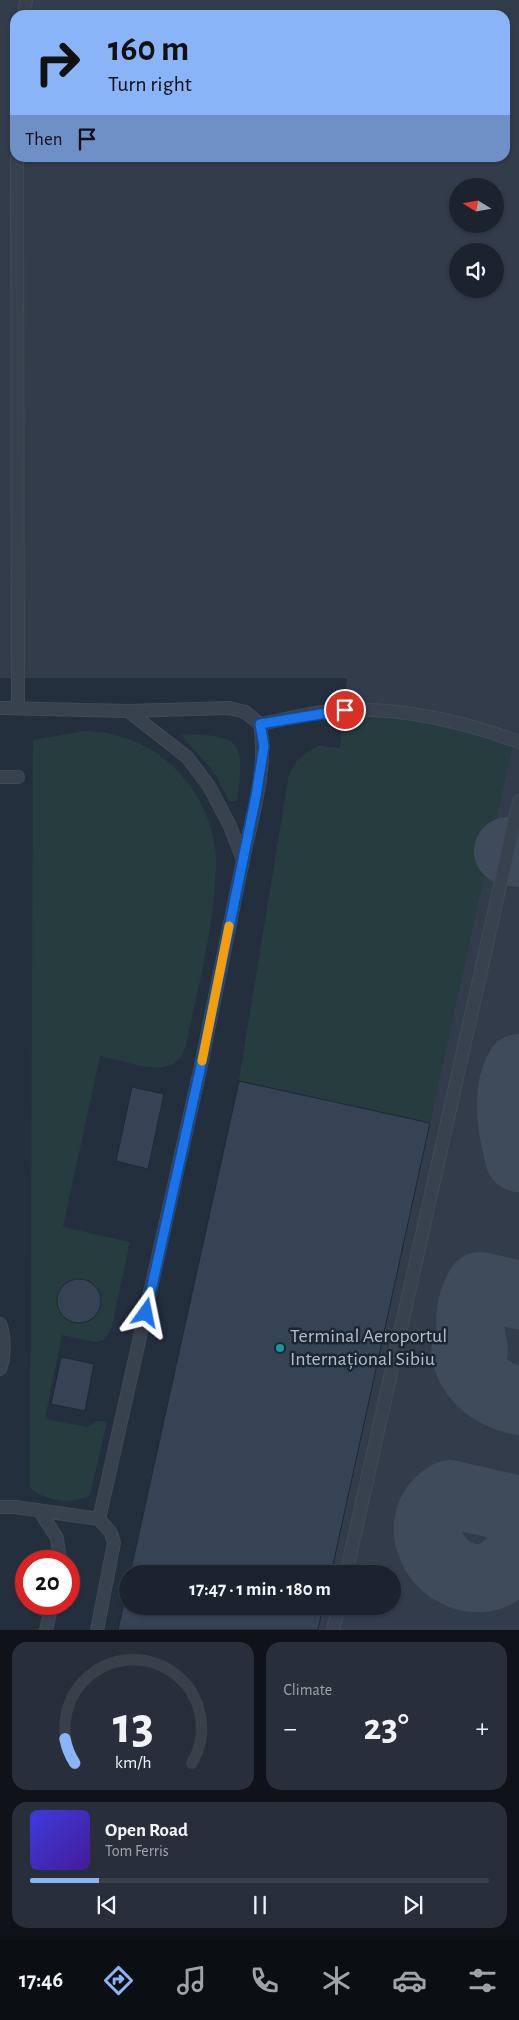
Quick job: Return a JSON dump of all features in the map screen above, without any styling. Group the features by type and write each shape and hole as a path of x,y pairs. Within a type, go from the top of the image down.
{"lane":[{"path":"17,162 18,708"},
{"path":"0,708 128,712 229,708 245,712 260,724 264,746 256,796 200,1070 99,1519"},
{"path":"260,724 345,710 389,711 447,720 519,742"},
{"path":"128,712 187,756 209,786 230,826 243,860"},
{"path":"0,777 18,777"},
{"path":"348,1565 519,801"},
{"path":"0,1324 3,1330 0,1369"},
{"path":"0,1507 39,1510 99,1519 111,1533 114,1543 97,1630"},
{"path":"39,1510 57,1538 59,1550"},
{"path":"46,1630 49,1615"},
{"path":"334,1630 337,1615"}],"shaded area":[{"path":"0,0 519,0 519,1630 118,1630 121,1615 401,1615 401,1565 132,1565 239,1081 289,775 296,762 306,753 319,746 340,748 347,678 0,678"}],"green space":[{"path":"345,709 389,711 514,740 430,1123 239,1081 289,775 304,754 322,747 340,748"},
{"path":"85,731 112,734 154,751 185,779 197,796 206,814 213,834 216,862 213,905 207,946 186,1045 181,1056 169,1066 150,1067 100,1056 63,1227 130,1242 111,1330 104,1340 95,1342 62,1335 45,1419 87,1427 98,1421 107,1422 90,1495 67,1501 51,1499 30,1488 33,740"},
{"path":"180,734 217,736 235,745 239,754 240,765 237,801 229,801 214,772"}],"building":[{"name":"Terminal Aeroportul Internațional Sibiu","path":"239,1081 430,1123 333,1565 132,1565"},
{"path":"132,1087 164,1094 148,1169 116,1161"},
{"path":"79,1279 91,1283 97,1289 101,1301 97,1313 91,1319 79,1323 67,1319 61,1313 57,1301 61,1289 67,1283"},
{"path":"61,1357 94,1364 85,1411 51,1404"},
{"path":"121,1615 321,1615 318,1630 118,1630"}],"taxiway":[{"path":"508,851 519,853"},
{"path":"519,1068 512,1089 511,1100 512,1124 519,1158"},
{"path":"519,1295 480,1286 473,1302 470,1317 474,1350 465,1353 468,1363 484,1385 500,1395 519,1401"},
{"path":"519,1510 450,1494 436,1505 429,1519 428,1535 433,1549 442,1562 455,1572 471,1578 492,1576 515,1559 519,1560"}],"slow traffic":[{"path":"202,1061 229,926"}],"place":[{"name":"Terminal Aeroportul Internațional Sibiu","path":"280,1348"}],"route":[{"path":"146,1313 200,1070 256,796 264,746 260,724 345,710"}]}
